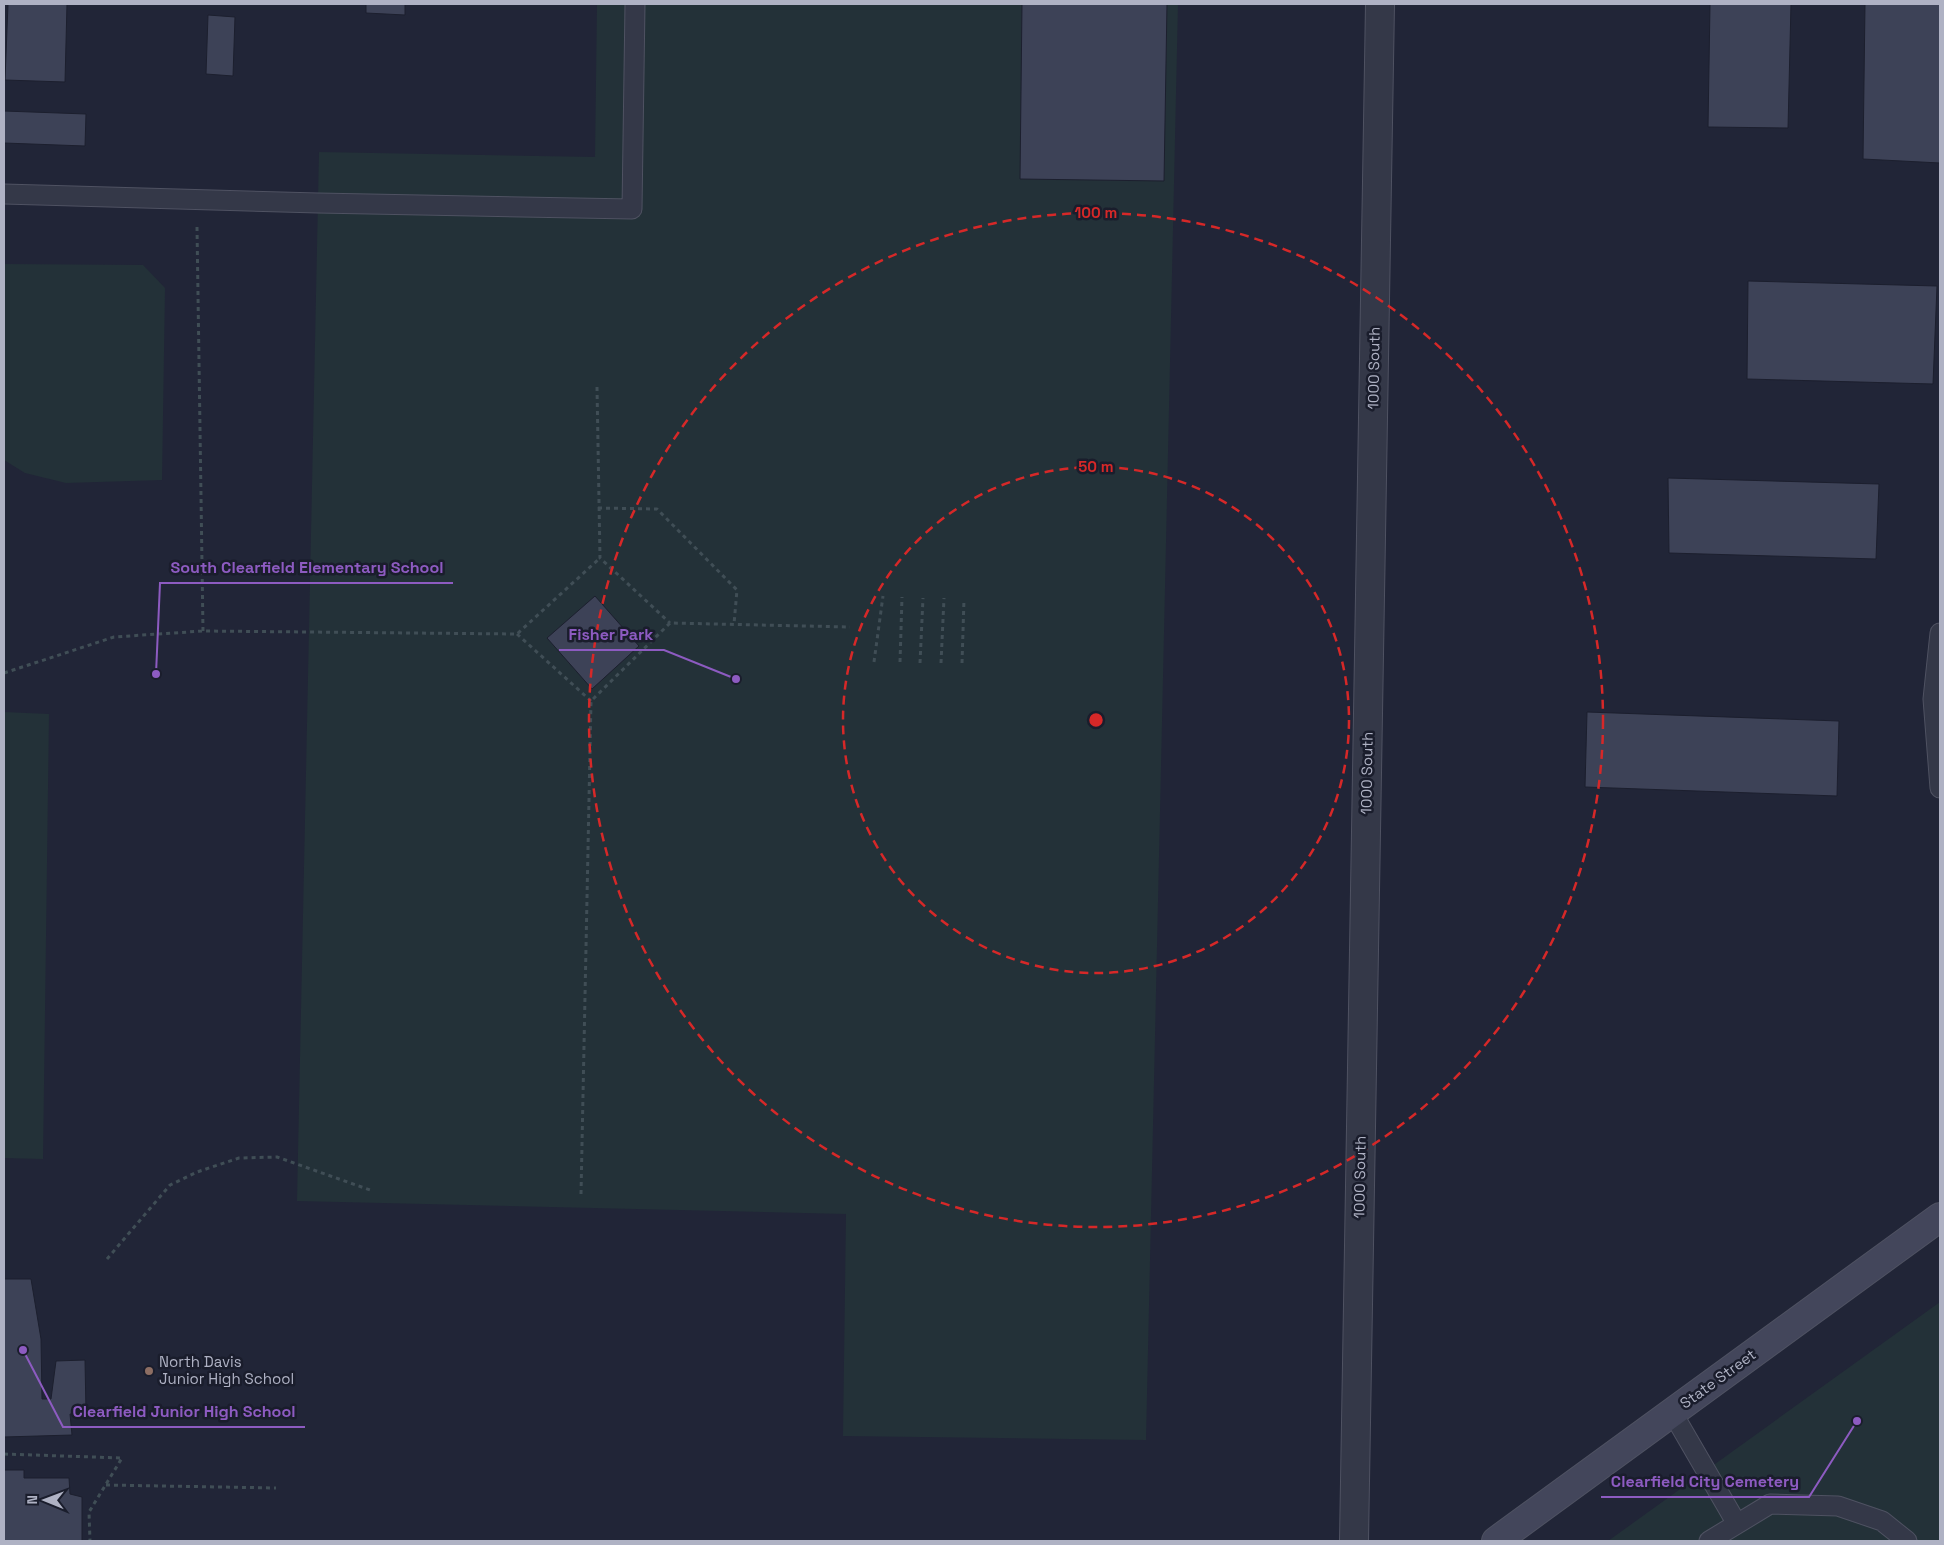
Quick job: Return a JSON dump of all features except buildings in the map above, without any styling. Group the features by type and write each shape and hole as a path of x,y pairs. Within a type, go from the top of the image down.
{"main road":[{"name":"State Street","path":"1496,1541 1940,1217"}],"street":[{"name":"1000 South","path":"1354,1541 1380,4"}],"lane":[{"path":"4,194 632,209 635,4"},
{"path":"1940,633 1933,700 1940,788"},
{"path":"1672,1412 1737,1524"},
{"path":"1709,1541 1770,1504 1838,1506 1882,1521 1907,1541"}],"path":[{"path":"198,226 203,631"},
{"path":"597,387 600,558 670,623 850,627"},
{"path":"598,508 658,509 736,590 734,624"},
{"path":"517,634 600,558"},
{"path":"874,662 883,596"},
{"path":"900,662 902,597"},
{"path":"920,663 923,598"},
{"path":"941,663 944,598"},
{"path":"962,663 964,599"},
{"path":"581,1194 590,701 670,623"},
{"path":"4,674 114,638 203,631 517,634 590,701"},
{"path":"107,1259 170,1185 197,1172 239,1158 278,1157 370,1190"},
{"path":"4,1454 122,1458 89,1512 90,1541"},
{"path":"106,1485 276,1488"}],"shaded area":[{"path":"597,4 1178,4 1146,1440 843,1436 846,1214 297,1201 319,152 595,157"},
{"path":"4,264 143,265 165,288 162,480 66,483 25,473 4,460"},
{"path":"4,712 49,714 43,1159 4,1158"},
{"path":"1940,1302 1940,1541 1608,1541"}],"place":[{"name":"South Clearfield Elementary School","path":"156,674"},
{"name":"Fisher Park","path":"736,679"},
{"name":"Clearfield Junior High School","path":"23,1350"},
{"name":"North Davis Junior High School","path":"149,1371"},
{"name":"Clearfield City Cemetery","path":"1857,1421"}]}
